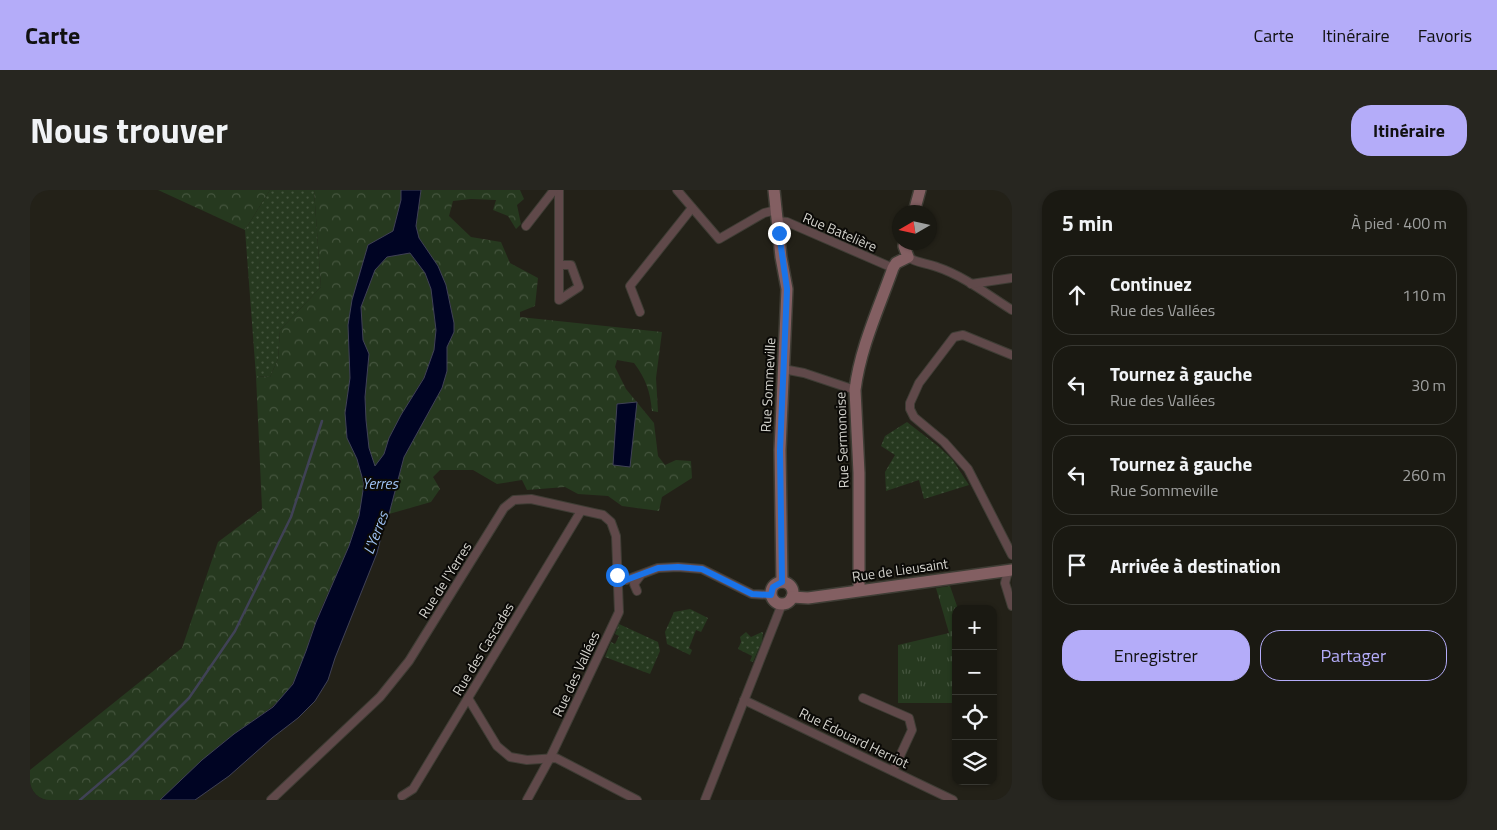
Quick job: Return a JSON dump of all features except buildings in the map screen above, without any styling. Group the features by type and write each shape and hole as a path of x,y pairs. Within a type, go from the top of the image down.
{"main road":[{"name":"Rue Sommeville","path":"774,190 787,289 780,450 782,582"},
{"path":"916,205 920,190"},
{"path":"893,268 896,263 908,257 905,250"},
{"name":"Rue Sermonoise","path":"859,590 859,473 855,390 860,360 893,268"},
{"name":"Rue de Lieusaint","path":"792,597 808,598 1010,571"},
{"path":"782,582 791,587 792,597 788,602 782,604 774,600 771,595 773,587 782,582"}],"street":[{"path":"526,226 554,190"},
{"path":"559,190 559,265"},
{"path":"677,190 719,239 764,213 777,216"},
{"path":"640,312 630,286 692,208"},
{"name":"Rue Batelière","path":"777,216 786,222 893,268"},
{"path":"908,257 912,260 937,266 971,284 1012,310"},
{"path":"971,284 1012,278"},
{"path":"1012,355 963,335 954,337 919,383 910,402 910,410 914,417 944,442 968,469 1012,555"},
{"path":"783,369 804,373 855,390"},
{"name":"Rue de l'Yerres","path":"271,800 380,697 408,661 504,508 514,500 531,499 604,515 611,522 616,536 617,575 620,598"},
{"name":"Rue des Cascades","path":"402,796 413,790 580,511"},
{"path":"617,575 626,580 658,568 702,569 752,594 771,595"},
{"path":"1010,571 1005,582 1012,606"},
{"path":"636,591 634,584 642,574"},
{"name":"Rue des Vallées","path":"527,800 550,758 619,612 620,598"},
{"path":"705,800 782,604"},
{"path":"468,698 497,746 510,757 527,760 550,758 564,760 637,800"},
{"path":"862,698 909,718 912,730 893,771"},
{"name":"Rue Édouard Herriot","path":"744,700 953,800"}],"green space":[{"path":"158,190 270,190 245,230"},
{"path":"270,190 314,190 321,287 280,330 278,359 270,377 256,376 245,230"},
{"path":"314,190 401,190 401,200 393,231 368,245 352,300 350,378 345,413 363,477 364,493 361,510 355,530 316,621 296,677 285,694 273,706 214,750 160,800 30,800 30,770 182,648 218,542 262,509 256,376 270,377 278,359 280,330 321,287"},
{"path":"421,190 520,190 524,199 517,205 521,224 516,229 508,216 493,210 496,200 471,199 453,201 449,216 471,237 501,242 510,263 538,278 535,306 520,312 520,317 662,332 656,378 658,412 652,411 647,386 642,374 634,363 617,360 615,367 626,389 654,423 658,456 665,465 676,460 691,461 692,478 662,497 659,511 622,506 608,496 578,494 565,487 527,490 522,480 497,484 473,470 440,470 433,477 440,489 431,502 389,514 404,457 442,388 447,371 447,347 454,329 446,285 438,266 419,239 416,226"},
{"path":"410,253 425,273 431,289 436,330 434,350 424,377 389,438 384,454 375,466 369,448 366,420 365,397 369,354 363,340 361,307 375,270 387,257"},
{"path":"907,422 952,459 969,485 924,499 919,480 886,491 885,472 895,455 881,446 885,436"},
{"path":"950,586 957,605 952,605 952,703 898,703 898,645 949,633 936,588"},
{"path":"690,609 708,618 701,632 696,630 689,648 692,650 690,655 667,644 665,632 674,612"},
{"path":"619,624 658,642 660,651 650,674 605,657 611,642 615,644 619,636 615,634"},
{"path":"746,632 751,637 763,633 762,641 753,662 750,661 752,656 738,649 741,642 740,637"}],"water":[{"name":"Yerres","path":"401,190 421,190 416,226 419,238 438,266 446,285 454,323 454,332 447,347 447,371 442,388 404,457 377,553 328,680 315,701 298,718 229,776 195,800 160,800 202,760 234,734 273,707 293,684 316,622 349,546 359,516 364,484 357,459 347,438 345,413 350,378 348,325 352,300 368,245 393,231 401,200","holes":["410,253 425,273 431,289 436,330 434,350 424,378 401,415 389,438 384,454 375,466 369,448 366,420 365,397 369,354 363,340 361,307 375,270 387,257"]},
{"path":"637,402 630,467 613,465 617,404"}],"waterway":[{"path":"80,800 129,758 189,698 235,631 291,517 322,421"}],"route":[{"path":"617,575 626,580 658,568 702,569 752,594 771,595 773,587 782,582 780,450 787,289 779,233"}],"water label":[{"name":"L'Yerres","path":"376,533"}]}
